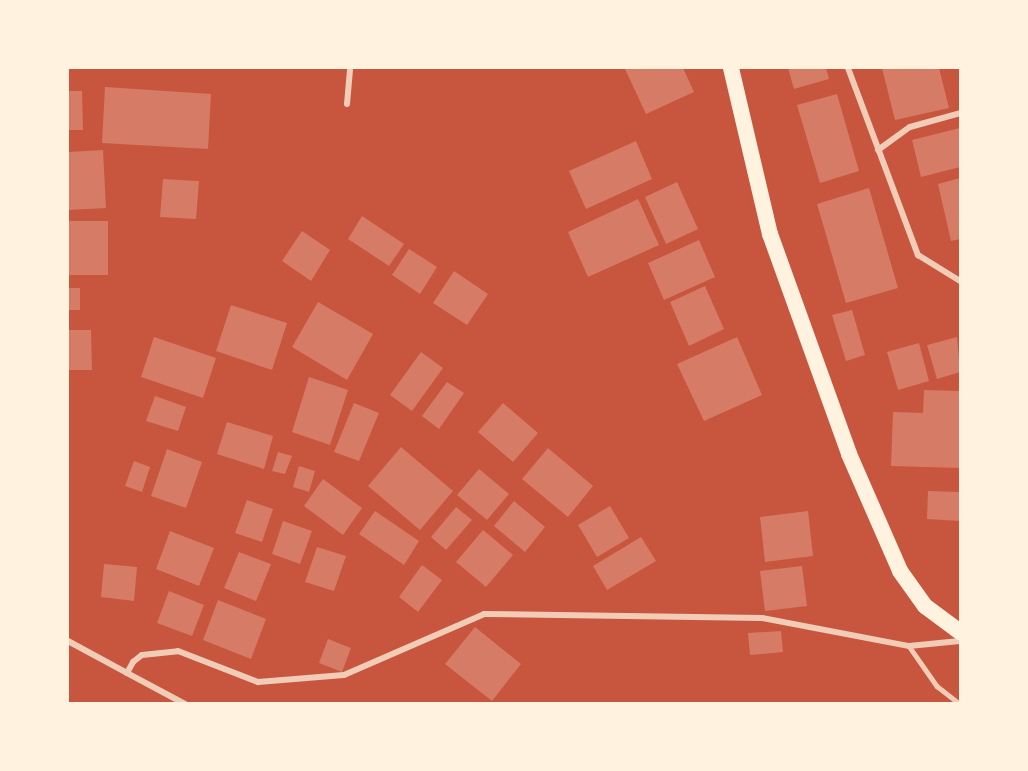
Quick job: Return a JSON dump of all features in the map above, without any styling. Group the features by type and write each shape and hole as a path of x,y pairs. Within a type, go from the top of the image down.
{"highway":[{"path":"731,68 770,234 849,454 900,571 925,606 960,632"}],"street":[{"path":"347,104 350,68"},
{"path":"848,68 918,255 960,281"},
{"path":"878,150 910,127 960,113"},
{"path":"127,673 142,655 178,651 258,682 344,675 484,614 762,618 909,646 960,641"},
{"path":"68,641 185,704"}],"lane":[{"path":"909,646 937,686 960,704"}],"building":[{"path":"683,68 694,92 646,114 625,69"},
{"path":"788,68 826,68 829,79 794,89"},
{"path":"882,68 939,68 949,108 895,120"},
{"path":"105,87 211,94 208,149 102,143"},
{"path":"68,91 82,91 83,130 68,130"},
{"path":"837,94 859,171 820,183 797,105"},
{"path":"960,128 960,167 921,177 912,140"},
{"path":"636,141 652,179 586,209 569,171"},
{"path":"103,150 106,208 68,210 68,152"},
{"path":"960,178 960,239 951,241 938,184"},
{"path":"163,179 199,181 196,219 160,217"},
{"path":"677,182 698,229 666,244 645,197"},
{"path":"869,188 898,288 846,303 817,204"},
{"path":"638,199 659,245 588,277 568,232"},
{"path":"362,216 404,244 389,266 348,239"},
{"path":"68,221 108,221 108,275 68,275"},
{"path":"302,231 330,250 311,281 282,261"},
{"path":"699,240 715,277 664,300 648,263"},
{"path":"409,249 437,267 420,294 392,275"},
{"path":"454,271 488,294 467,325 433,303"},
{"path":"705,286 724,329 689,346 670,302"},
{"path":"68,288 80,288 80,310 68,310"},
{"path":"318,302 373,334 347,380 292,347"},
{"path":"231,305 287,323 272,370 216,351"},
{"path":"852,310 865,355 846,361 832,315"},
{"path":"68,330 91,330 92,370 68,370"},
{"path":"154,337 216,358 203,398 141,377"},
{"path":"737,337 762,395 704,421 677,364"},
{"path":"957,337 960,372 937,379 927,345"},
{"path":"919,343 929,381 898,390 887,352"},
{"path":"421,352 443,368 412,411 390,395"},
{"path":"309,377 348,390 330,445 292,432"},
{"path":"447,382 464,393 439,429 422,416"},
{"path":"924,390 960,391 960,468 891,466 893,412 923,413"},
{"path":"155,396 186,407 178,431 146,421"},
{"path":"354,403 379,413 359,461 334,452"},
{"path":"503,403 538,433 513,462 478,432"},
{"path":"227,422 273,436 264,469 217,454"},
{"path":"401,447 453,491 420,530 368,486"},
{"path":"548,448 593,486 568,517 522,479"},
{"path":"167,449 202,462 186,508 151,496"},
{"path":"278,452 292,456 285,474 272,471"},
{"path":"134,461 150,467 142,492 125,486"},
{"path":"299,466 315,471 309,492 293,487"},
{"path":"479,469 509,494 487,520 457,495"},
{"path":"323,479 362,508 343,535 304,506"},
{"path":"928,491 960,492 960,521 927,519"},
{"path":"247,500 273,509 262,542 235,533"},
{"path":"514,501 545,527 525,552 494,526"},
{"path":"610,506 629,538 597,557 578,525"},
{"path":"456,507 472,520 446,550 431,537"},
{"path":"375,511 419,541 404,565 359,534"},
{"path":"808,511 813,556 765,562 760,517"},
{"path":"283,521 312,531 300,564 272,554"},
{"path":"483,530 513,555 486,587 456,562"},
{"path":"170,531 214,548 199,586 156,569"},
{"path":"641,537 656,561 607,590 593,566"},
{"path":"317,547 346,556 334,591 305,582"},
{"path":"239,552 271,564 256,601 224,588"},
{"path":"104,564 137,567 134,601 101,597"},
{"path":"422,565 442,580 418,612 399,597"},
{"path":"802,566 807,606 765,611 760,571"},
{"path":"169,591 204,605 192,636 157,623"},
{"path":"218,600 266,619 251,659 203,640"},
{"path":"475,627 521,664 492,701 445,664"},
{"path":"781,631 783,652 750,655 748,633"},
{"path":"328,639 351,648 342,672 319,663"}]}
